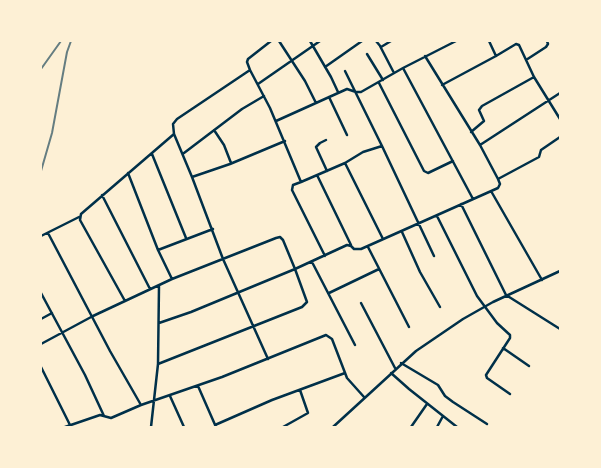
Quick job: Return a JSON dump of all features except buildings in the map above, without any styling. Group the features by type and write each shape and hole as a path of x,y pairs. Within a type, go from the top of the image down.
{"street":[{"path":"272,41 247,62 276,121 301,182"},
{"path":"279,41 316,102"},
{"path":"310,41 338,93"},
{"path":"258,84 320,41"},
{"path":"325,67 362,41"},
{"path":"376,41 394,73"},
{"path":"380,46 382,47 391,41"},
{"path":"442,41 445,46"},
{"path":"276,121 347,88 361,92 456,41"},
{"path":"489,41 496,56"},
{"path":"526,60 546,47 547,41"},
{"path":"442,85 516,44 520,46 534,77 560,118"},
{"path":"367,54 383,80"},
{"path":"317,175 351,246 353,249 358,250 491,192 500,186 480,145 425,56"},
{"path":"403,68 473,199"},
{"path":"250,70 173,124 174,134 224,259 268,359"},
{"path":"345,71 434,256"},
{"path":"471,132 484,121 480,112 482,106 534,77"},
{"path":"379,82 424,171 428,173 453,161"},
{"path":"480,145 560,93"},
{"path":"183,153 242,109 264,96"},
{"path":"329,97 347,135"},
{"path":"214,130 224,145 231,163"},
{"path":"41,236 80,217 82,212 174,134"},
{"path":"498,179 539,157 541,150 560,137"},
{"path":"326,140 316,147 327,171"},
{"path":"192,177 284,141"},
{"path":"325,256 292,190 292,186 345,163 363,152 382,146"},
{"path":"152,154 186,238"},
{"path":"345,163 384,239"},
{"path":"128,173 158,250 172,279"},
{"path":"491,192 542,280"},
{"path":"102,195 151,289"},
{"path":"461,204 506,296 560,329"},
{"path":"437,216 471,286 497,323 510,334 510,338 486,373 487,378 510,394"},
{"path":"80,217 125,301"},
{"path":"158,250 213,229"},
{"path":"402,232 420,272 440,307"},
{"path":"48,233 110,351 141,405"},
{"path":"41,344 93,316 172,279 280,237 295,269 307,303 302,307 158,364"},
{"path":"159,323 312,262 347,245 351,246"},
{"path":"368,247 408,327"},
{"path":"312,262 354,345"},
{"path":"328,293 379,269"},
{"path":"333,427 401,363 463,319 506,296 560,271"},
{"path":"150,427 158,364 159,286"},
{"path":"41,293 104,416"},
{"path":"360,303 395,368"},
{"path":"41,319 52,313"},
{"path":"65,427 104,416 111,418 328,335 335,345 345,373 364,397"},
{"path":"503,348 529,366"},
{"path":"401,363 438,385 445,396 487,424"},
{"path":"41,367 71,426"},
{"path":"198,386 215,426 272,400 345,373"},
{"path":"391,373 457,427"},
{"path":"283,427 308,413 300,390"},
{"path":"169,396 184,427"},
{"path":"411,427 427,404"},
{"path":"437,427 443,416"}],"railway":[{"path":"41,69 61,41"},
{"path":"41,171 52,133 67,52 71,41"}]}
